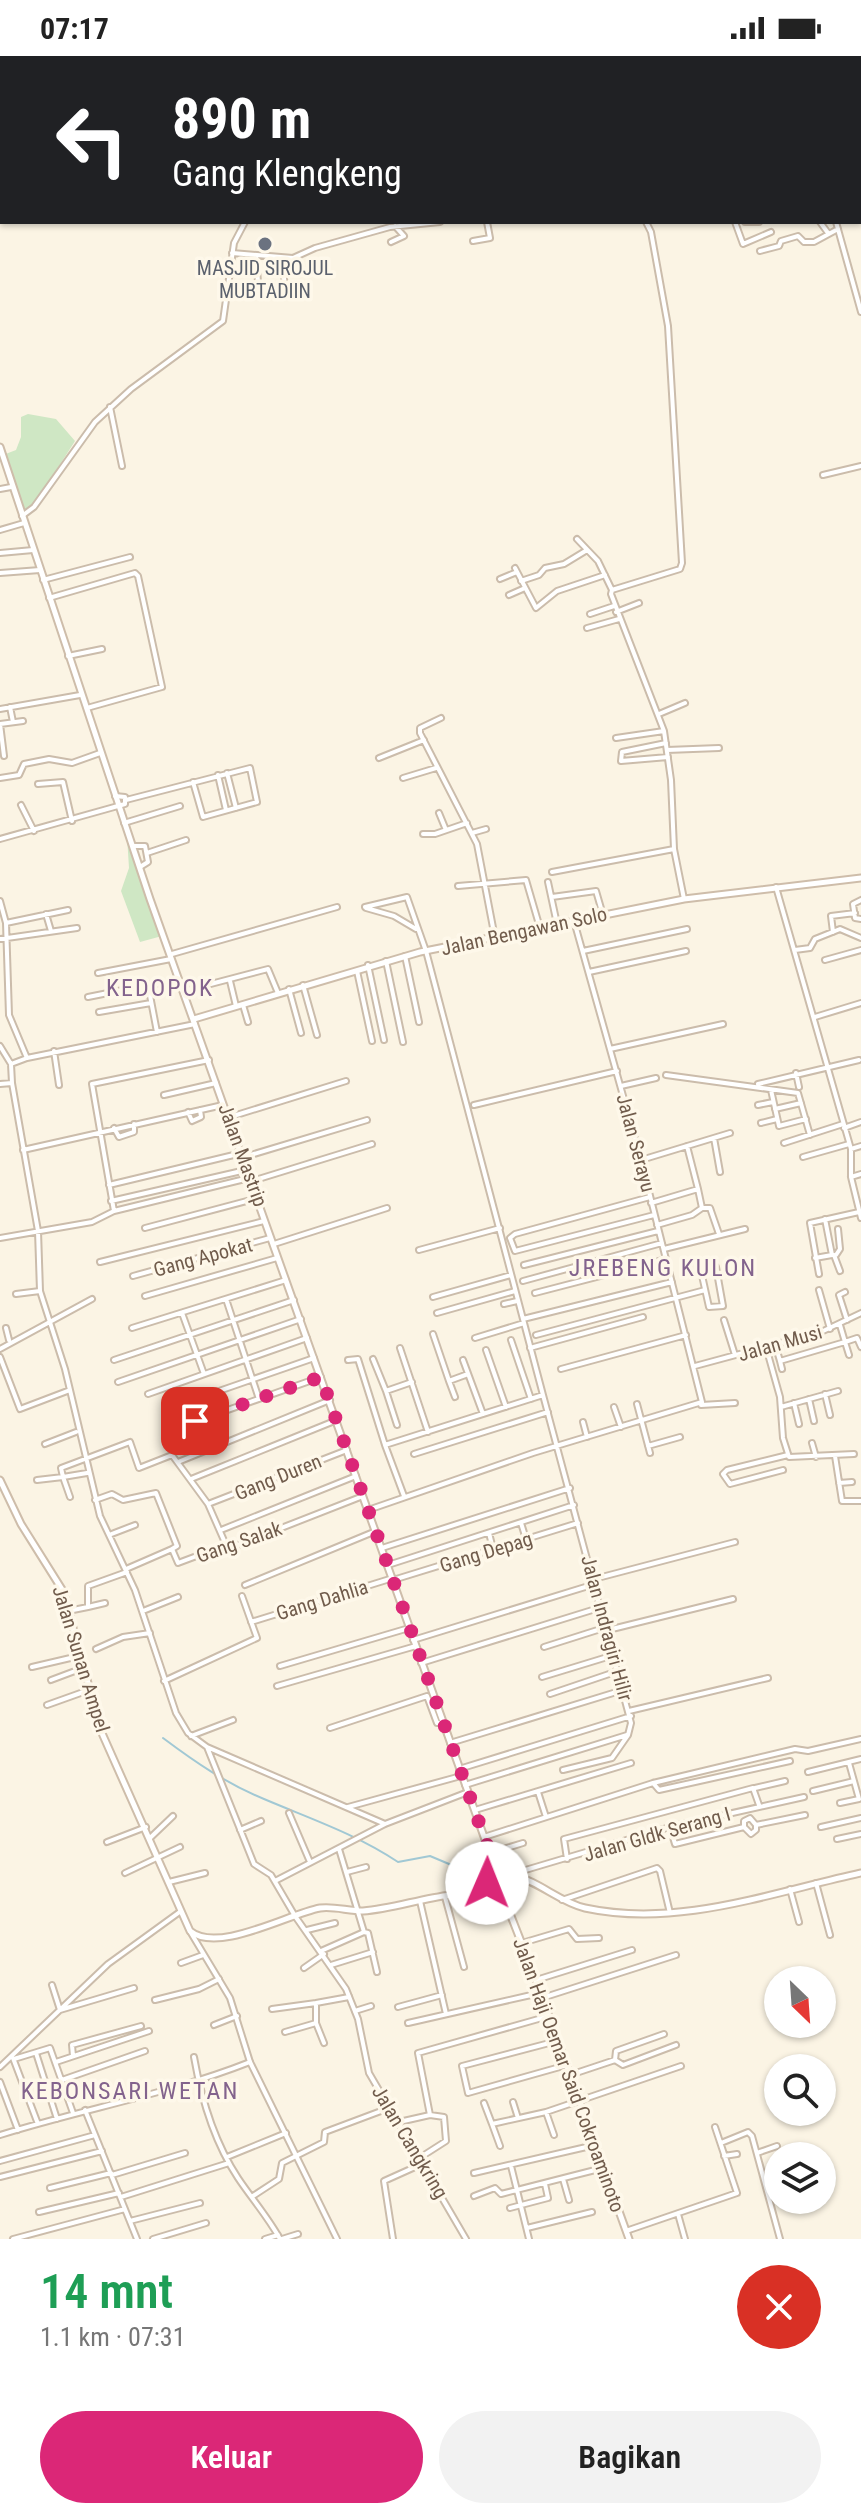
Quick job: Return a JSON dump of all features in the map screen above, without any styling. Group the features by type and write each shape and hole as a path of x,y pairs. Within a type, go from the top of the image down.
{"main road":[{"name":"Jalan Mastrip","path":"0,447 124,823 393,1579 431,1696 493,1862"},
{"name":"Jalan Bengawan Solo","path":"195,1022 357,968 426,951 684,899 861,878"},
{"name":"Jalan Sunan Ampel","path":"0,1480 3,1493 78,1609 79,1656 101,1731 146,1826 190,1931"},
{"path":"477,1895 486,1888 493,1862 561,1900 608,1912 671,1915 861,1873"},
{"path":"490,1875 503,1870"},
{"path":"509,1911 517,1883 513,1875"},
{"path":"517,1883 526,1880"},
{"path":"486,1888 509,1911"},
{"path":"190,1931 205,1937 244,1932 319,1908 360,1911 445,1897 491,1896"},
{"path":"499,1901 510,1899"},
{"name":"Jalan Haji Oemar Said Cokroaminoto","path":"509,1911 629,2239"}],"street":[{"path":"0,530 23,520 81,437 110,407 223,321 232,253 244,224"},
{"path":"232,253 299,257 315,248 395,226 418,224"},
{"path":"473,241 490,238 487,224"},
{"path":"612,590 680,569 682,563 668,326 654,245 647,224"},
{"path":"736,224 743,244 771,232"},
{"path":"821,224 828,233"},
{"path":"837,224 861,312"},
{"path":"391,242 404,236 395,226"},
{"path":"760,251 776,247 792,236 798,236 808,243 838,229"},
{"path":"256,256 259,295"},
{"path":"281,258 286,292"},
{"path":"110,407 122,466"},
{"path":"823,475 861,466"},
{"path":"0,489 11,487"},
{"path":"577,539 605,575 612,590 615,609 659,714 668,757 674,849 684,899"},
{"path":"0,553 33,550"},
{"path":"521,581 539,575 543,569 564,564 587,550"},
{"path":"43,580 130,557"},
{"path":"0,573 40,570"},
{"path":"500,579 516,570 533,605 539,608 557,591 605,575"},
{"path":"49,598 137,574 162,687 85,708"},
{"path":"509,595 525,588"},
{"path":"590,614 639,603"},
{"path":"587,628 619,619"},
{"path":"68,656 102,649"},
{"path":"0,709 80,695"},
{"path":"659,714 685,703"},
{"path":"10,707 13,722"},
{"path":"441,718 419,729 436,768 472,833 495,938"},
{"path":"4,756 0,724 23,721"},
{"path":"616,738 664,731"},
{"path":"379,758 424,740"},
{"path":"666,743 622,752 621,761 668,757"},
{"path":"667,750 719,748"},
{"path":"0,778 19,775 24,764 49,759 72,763 100,753"},
{"path":"0,839 119,807 126,800 218,775 250,768 253,771 256,804 201,816 193,782"},
{"path":"403,778 436,768"},
{"path":"227,773 236,808"},
{"path":"218,775 226,810"},
{"path":"38,784 63,782 72,821"},
{"path":"115,796 126,800"},
{"path":"21,805 34,831"},
{"path":"124,823 180,806"},
{"path":"439,813 446,830"},
{"path":"423,834 467,823"},
{"path":"472,833 486,829"},
{"path":"147,853 186,840"},
{"path":"133,846 145,846 149,860 140,867"},
{"path":"552,872 674,849"},
{"path":"458,886 529,881 540,928"},
{"path":"548,882 557,924"},
{"path":"776,887 850,1146 851,1177 861,1218"},
{"path":"552,897 596,891 603,915"},
{"name":"Jalan Indragiri Hilir","path":"418,931 394,916 365,905 406,896 426,951 517,1301 560,1444 578,1523 631,1712 628,1735"},
{"path":"861,900 854,901 856,919 861,919"},
{"path":"0,901 6,923 9,1015 27,1058"},
{"path":"98,973 173,956 337,907"},
{"path":"6,923 68,910"},
{"path":"833,932 831,916 855,913"},
{"path":"46,914 51,931"},
{"name":"Jalan Serayu","path":"574,921 641,1160 695,1366 701,1405"},
{"path":"0,939 77,928"},
{"path":"583,951 687,929"},
{"path":"795,950 810,948 815,939 843,930 860,938 861,949 825,960"},
{"path":"589,972 686,951"},
{"path":"0,953 7,952"},
{"path":"405,956 419,1022"},
{"path":"386,961 403,1042"},
{"path":"368,965 384,1040"},
{"path":"357,968 372,1041"},
{"path":"184,991 268,969 278,993"},
{"path":"230,981 248,1022"},
{"path":"88,997 157,984"},
{"path":"148,985 157,1032"},
{"path":"303,985 317,1035"},
{"path":"289,989 301,1033"},
{"path":"99,1012 151,1003"},
{"path":"815,1017 861,1003"},
{"path":"13,1063 54,1051 195,1022"},
{"path":"610,1049 723,1024"},
{"path":"0,1046 13,1063 12,1083 38,1231 40,1291 70,1390 77,1432 95,1500 151,1632 176,1713 191,1736 209,1752 385,1824"},
{"path":"54,1051 59,1085"},
{"path":"114,1211 92,1084 209,1060"},
{"path":"758,1084 826,1065 859,1060"},
{"path":"474,1105 617,1071"},
{"path":"796,1073 799,1087"},
{"path":"666,1075 798,1093 810,1135"},
{"path":"781,1077 783,1089"},
{"path":"621,1086 656,1078"},
{"path":"230,1117 346,1081"},
{"path":"0,1084 12,1083"},
{"path":"164,1095 218,1083"},
{"path":"771,1090 780,1126 806,1119"},
{"path":"758,1105 773,1102"},
{"path":"775,1109 801,1103"},
{"path":"23,1150 225,1104"},
{"path":"188,1112 192,1121 201,1117 200,1110"},
{"path":"761,1123 777,1119"},
{"path":"109,1185 243,1155 367,1120"},
{"path":"784,1143 861,1122"},
{"path":"114,1128 119,1137 134,1132 134,1124"},
{"path":"641,1160 730,1133"},
{"path":"714,1138 720,1172"},
{"path":"0,1238 92,1222 114,1211 252,1179 372,1144"},
{"path":"687,1146 702,1208"},
{"path":"803,1157 861,1146"},
{"path":"111,1201 248,1170"},
{"path":"851,1177 861,1174"},
{"path":"654,1215 515,1251 510,1238 515,1234 698,1189"},
{"path":"145,1228 259,1198"},
{"name":"Gang Apokat","path":"133,1276 387,1208"},
{"path":"524,1265 658,1228 702,1208 710,1208 719,1234"},
{"path":"819,1274 809,1226 825,1219 859,1212"},
{"path":"825,1219 840,1271"},
{"path":"100,1262 266,1220"},
{"path":"419,1250 500,1228"},
{"path":"523,1281 745,1229"},
{"path":"815,1258 834,1255 840,1249 838,1229"},
{"path":"145,1296 279,1257"},
{"path":"535,1293 666,1259"},
{"path":"701,1271 709,1307 725,1305 716,1267"},
{"path":"433,1297 511,1275"},
{"path":"132,1328 287,1280"},
{"path":"475,1338 525,1320 672,1282"},
{"path":"536,1335 705,1290"},
{"path":"819,1290 830,1329"},
{"path":"16,1294 40,1291"},
{"path":"437,1313 515,1291"},
{"path":"845,1292 839,1295 847,1321"},
{"path":"0,1349 9,1340 92,1299"},
{"path":"226,1299 259,1399"},
{"path":"114,1360 294,1300"},
{"path":"504,1304 517,1301"},
{"path":"182,1312 204,1374"},
{"name":"Jalan Musi","path":"695,1366 830,1329 861,1313"},
{"path":"533,1348 643,1317"},
{"path":"118,1382 301,1319"},
{"path":"724,1320 735,1355"},
{"path":"840,1325 849,1355"},
{"path":"6,1328 9,1340"},
{"path":"433,1334 455,1397"},
{"path":"561,1369 686,1335"},
{"path":"148,1394 307,1338"},
{"path":"780,1361 857,1338 861,1347"},
{"path":"511,1340 531,1399"},
{"path":"775,1344 782,1369"},
{"path":"766,1347 781,1407 788,1455 792,1459 854,1454"},
{"path":"400,1348 428,1432"},
{"path":"827,1348 830,1358"},
{"path":"486,1350 506,1407"},
{"path":"0,1357 20,1409 70,1390"},
{"path":"170,1408 314,1358"},
{"path":"348,1360 358,1359 404,1496"},
{"path":"373,1359 397,1425"},
{"path":"463,1360 483,1414"},
{"path":"449,1381 468,1374"},
{"path":"174,1429 321,1377"},
{"path":"386,1391 412,1382"},
{"path":"781,1407 838,1391"},
{"path":"825,1394 830,1415"},
{"path":"209,1395 216,1414"},
{"path":"385,1445 543,1395"},
{"path":"809,1399 814,1421"},
{"path":"178,1462 330,1400"},
{"path":"368,1510 560,1444 701,1405 735,1403"},
{"path":"794,1403 799,1424"},
{"path":"637,1404 650,1453"},
{"path":"614,1407 621,1427"},
{"path":"414,1454 548,1412"},
{"path":"191,1479 337,1420"},
{"path":"583,1422 587,1437"},
{"path":"45,1444 77,1432"},
{"path":"648,1446 680,1437"},
{"path":"70,1497 61,1466 130,1442 139,1468 171,1454 208,1504 226,1545"},
{"path":"812,1443 816,1457"},
{"name":"Gang Duren","path":"208,1504 347,1450"},
{"path":"783,1470 730,1484 723,1474 727,1470 788,1455"},
{"path":"835,1456 842,1501 861,1501"},
{"path":"37,1480 88,1472"},
{"path":"221,1530 356,1476"},
{"path":"839,1483 852,1482"},
{"path":"382,1548 570,1487"},
{"path":"95,1500 112,1494 123,1500 156,1493 177,1546 172,1549"},
{"name":"Gang Salak","path":"78,1609 86,1587 172,1549 179,1563 226,1545 230,1548 363,1496"},
{"path":"388,1565 574,1505"},
{"path":"521,1523 526,1539"},
{"name":"Gang Depag","path":"393,1579 578,1523"},
{"path":"109,1535 135,1525"},
{"path":"245,1585 376,1531"},
{"path":"489,1533 493,1549"},
{"path":"277,1686 415,1643 596,1580 735,1542"},
{"name":"Gang Dahlia","path":"251,1622 393,1579"},
{"path":"164,1681 256,1639 242,1596"},
{"path":"143,1611 178,1597"},
{"path":"544,1647 733,1599"},
{"path":"78,1609 105,1603"},
{"path":"421,1663 602,1607"},
{"path":"280,1666 409,1628"},
{"path":"96,1649 123,1637 151,1632"},
{"path":"542,1677 614,1655"},
{"path":"32,1667 79,1656"},
{"path":"51,1680 83,1668"},
{"path":"550,1694 618,1671"},
{"path":"348,1807 460,1772 631,1712 768,1678"},
{"path":"47,1705 89,1690"},
{"path":"450,1743 623,1690"},
{"path":"330,1728 431,1696"},
{"path":"191,1736 233,1720"},
{"path":"563,1770 612,1758 628,1735"},
{"path":"465,1785 628,1735"},
{"path":"484,1837 652,1784 796,1749 808,1751 861,1739"},
{"name":"Jalan Cangkring","path":"209,1752 254,1864 275,1881 295,1916 331,1965 355,2011 366,2065 466,2239"},
{"path":"808,1772 861,1759"},
{"path":"652,1784 659,1790 790,1761"},
{"path":"738,1762 741,1772"},
{"path":"475,1810 631,1763"},
{"path":"840,1803 860,1799 849,1763"},
{"path":"567,1859 564,1839 657,1811 785,1781"},
{"path":"813,1791 854,1781"},
{"path":"755,1788 759,1806"},
{"path":"275,1881 385,1824 468,1792"},
{"path":"538,1792 546,1817"},
{"name":"Jalan Gldk Serang I","path":"513,1875 661,1829 804,1797"},
{"path":"289,1813 310,1862"},
{"path":"756,1825 750,1818 744,1821 744,1827 751,1834 756,1825 805,1815"},
{"path":"150,1838 173,1816"},
{"path":"821,1827 861,1818"},
{"path":"240,1830 261,1821"},
{"path":"107,1842 146,1826"},
{"path":"670,1827 675,1844 744,1827"},
{"path":"837,1839 861,1834"},
{"path":"490,1853 523,1843"},
{"path":"125,1873 180,1847"},
{"path":"339,1849 364,1932 368,1933 377,1972"},
{"path":"347,1872 366,1867"},
{"path":"561,1900 659,1869 671,1915"},
{"path":"169,1882 205,1873"},
{"path":"816,1883 830,1935"},
{"path":"790,1889 799,1922"},
{"path":"445,1897 464,1967"},
{"path":"420,1901 446,2014"},
{"path":"1,2065 13,2057 108,1964 181,1911"},
{"path":"307,1930 335,1923"},
{"path":"521,1943 569,1929 577,1939 599,1938"},
{"path":"190,1931 237,2016 250,2062 337,2239"},
{"path":"304,1968 322,1952 364,1932"},
{"path":"198,1947 205,1937"},
{"path":"536,1980 632,1950"},
{"path":"331,1965 373,1952"},
{"path":"181,1963 203,1955"},
{"path":"408,2023 541,1996 676,1955"},
{"path":"155,2000 199,1989 219,1979"},
{"path":"52,1985 60,2010"},
{"path":"60,2010 134,1988"},
{"path":"398,2007 442,1995"},
{"path":"272,2009 349,1997"},
{"path":"316,2003 316,2023 324,2043"},
{"path":"355,2011 371,2006"},
{"path":"214,2025 237,2016"},
{"path":"430,2115 418,2053 549,2016"},
{"path":"285,2032 316,2023"},
{"path":"73,2056 72,2045 141,2026"},
{"path":"56,2062 149,2031"},
{"path":"615,2060 616,2051 664,2034"},
{"path":"557,2041 462,2066 468,2093 567,2065"},
{"path":"615,2060 623,2065 676,2045"},
{"path":"13,2057 50,2048 73,2113"},
{"path":"62,2080 145,2051"},
{"path":"36,2053 57,2119"},
{"path":"13,2057 38,2124"},
{"path":"194,2057 198,2082 228,2160 280,2238"},
{"path":"570,2075 615,2060"},
{"path":"0,2135 158,2089 198,2082 250,2062"},
{"path":"492,2124 546,2112 681,2066"},
{"path":"0,2082 18,2130"},
{"path":"513,2102 518,2118"},
{"path":"484,2103 500,2146"},
{"path":"252,2197 279,2179 282,2163 324,2142 325,2132 389,2108"},
{"path":"85,2110 137,2239"},
{"path":"546,2112 554,2135"},
{"path":"393,2239 384,2181 423,2160 441,2147 448,2135 442,2115 399,2122"},
{"path":"626,2231 737,2193 715,2127"},
{"path":"720,2143 748,2132 757,2153 780,2239"},
{"path":"39,2212 120,2195 228,2160 286,2133"},
{"path":"0,2161 95,2135"},
{"path":"474,2173 595,2145"},
{"path":"0,2177 102,2151"},
{"path":"757,2153 764,2151"},
{"path":"50,2188 185,2153"},
{"path":"724,2156 737,2154"},
{"path":"511,2166 529,2239"},
{"path":"474,2196 495,2188 499,2195 603,2168"},
{"path":"563,2178 569,2200"},
{"path":"510,2208 548,2198 545,2183"},
{"path":"130,2221 200,2203"},
{"path":"13,2239 125,2209"},
{"path":"527,2228 592,2212"},
{"path":"678,2213 685,2239"},
{"path":"153,2239 206,2223"},
{"path":"265,2239 298,2234"}],"green space":[{"path":"28,414 56,419 75,441 36,502 25,510 3,455 16,450 21,437 21,417"},
{"path":"127,836 162,936 140,942 121,891 129,868"}],"waterway":[{"path":"163,1738 237,1787 350,1835 398,1862 430,1856 480,1877"}],"place":[{"name":"MASJID SIROJUL MUBTADIIN","path":"265,244"}],"district":[{"name":"KEDOPOK","path":"160,988"},
{"name":"JREBENG KULON","path":"663,1268"},
{"name":"KEBONSARI WETAN","path":"130,2091"}],"route":[{"path":"195,1421 321,1377 493,1862 487,1883"}]}
